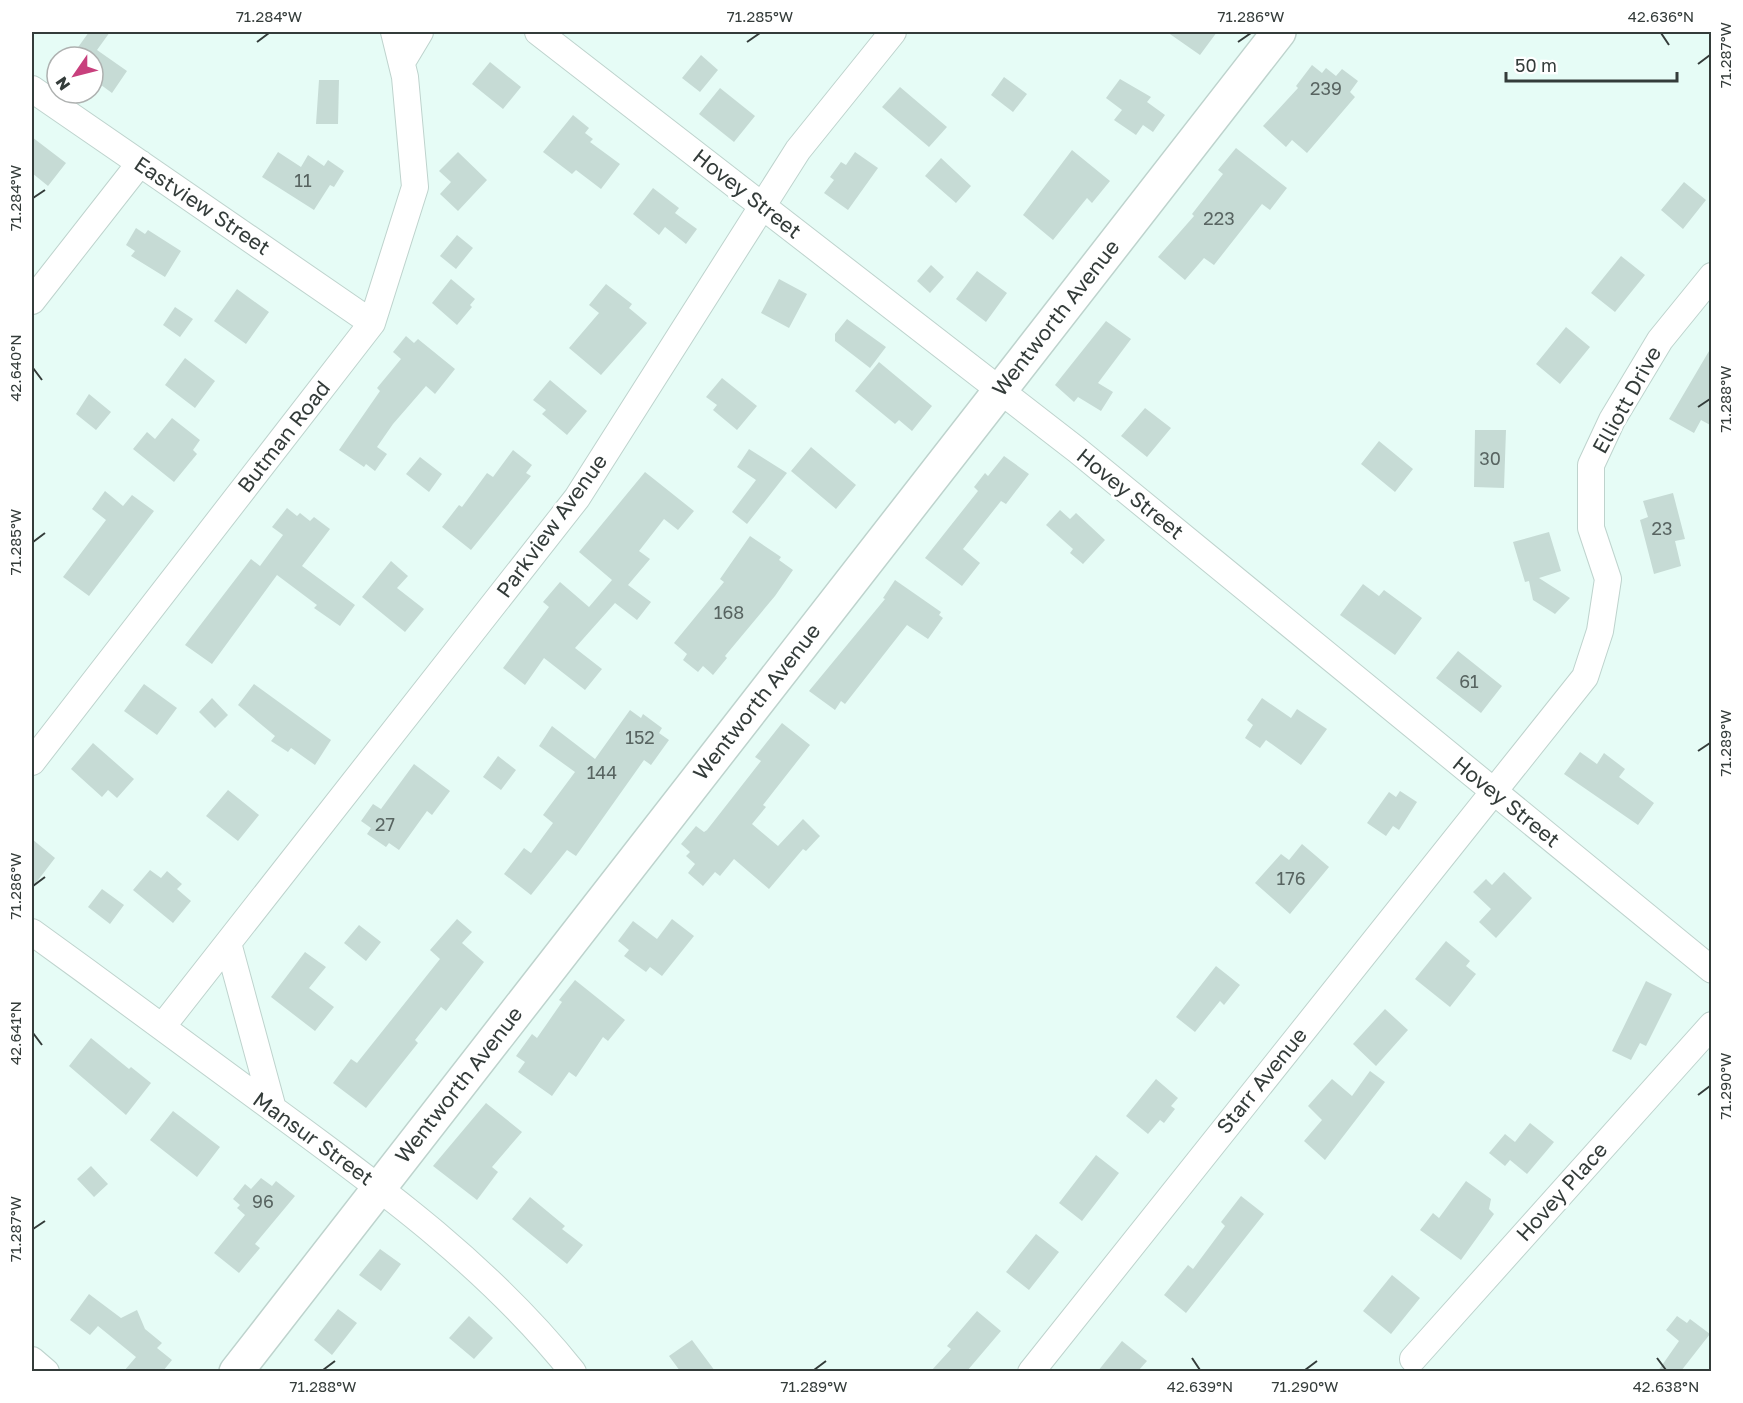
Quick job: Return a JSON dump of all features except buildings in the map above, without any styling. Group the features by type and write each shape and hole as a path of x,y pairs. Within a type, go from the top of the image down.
{"street":[{"name":"Butman Road","path":"32,762 372,323 415,187 402,62 394,32"},
{"path":"402,62 420,32"},
{"name":"Hovey Street","path":"538,32 1077,450 1712,970"},
{"name":"Parkview Avenue","path":"162,1027 577,498 798,150 893,32"},
{"name":"Wentworth Avenue","path":"236,1371 1279,32"},
{"name":"Eastview Street","path":"32,89 372,323"},
{"path":"32,301 140,164"},
{"name":"Elliott Drive","path":"1493,791 1585,677 1600,631 1608,579 1591,528 1591,465 1612,420 1660,340 1712,276"},
{"name":"Starr Avenue","path":"1032,1371 1493,791"},
{"name":"Mansur Street","path":"32,932 380,1187 480,1271 548,1341 573,1371"},
{"path":"228,943 273,1109"},
{"name":"Hovey Place","path":"1413,1359 1712,1025"},
{"path":"32,1359 46,1371"}]}
